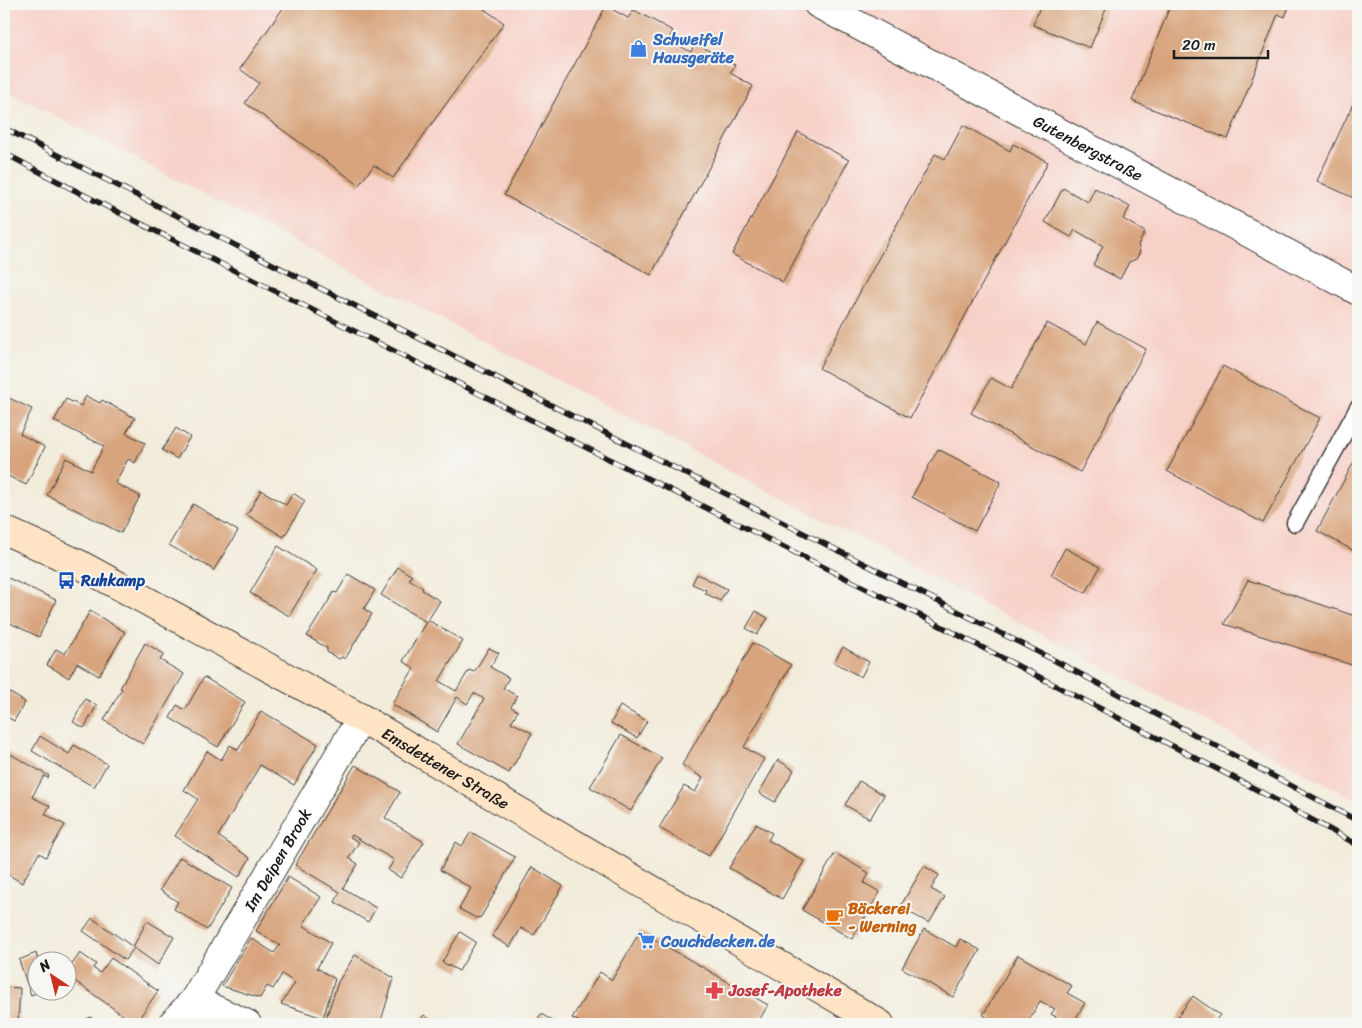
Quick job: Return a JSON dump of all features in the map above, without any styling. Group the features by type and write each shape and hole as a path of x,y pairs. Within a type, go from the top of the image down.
{"street":[{"name":"Gutenbergstraße","path":"818,4 1358,291"},
{"name":"Emsdettener Straße","path":"4,530 79,564 361,718 880,1024"},
{"name":"Im Deipen Brook","path":"172,1024 194,1000 361,718"},
{"path":"194,1000 247,1024"}],"lane":[{"path":"1295,522 1358,408"}],"shaded area":[{"path":"4,4 1358,4 1358,801 4,89"}],"building":[{"path":"286,4 488,4 484,9 504,23 393,178 374,165 359,185 245,103 259,83 240,69"},
{"path":"1041,4 1108,4 1090,48 1033,25"},
{"path":"1171,4 1290,4 1285,17 1278,14 1228,139 1132,101"},
{"path":"606,6 628,18 634,10 673,31 668,40 691,52 695,43 735,65 730,73 753,86 651,275 504,195"},
{"path":"1358,93 1358,200 1317,181"},
{"path":"963,125 1010,151 1013,144 1048,162 910,418 819,368 935,154 945,159"},
{"path":"798,132 849,160 783,282 732,254"},
{"path":"1063,188 1088,202 1095,188 1130,207 1123,219 1145,232 1138,245 1140,252 1136,259 1129,262 1120,279 1093,265 1103,246 1075,230 1071,237 1045,222"},
{"path":"1097,322 1146,349 1080,472 971,413 991,378 1011,389 1047,323 1086,344"},
{"path":"1223,366 1320,418 1263,523 1167,471"},
{"path":"86,396 100,403 102,400 135,418 126,433 145,443 135,463 128,459 115,483 140,496 121,533 47,495 66,458 91,471 104,446 54,421 66,399 81,406"},
{"path":"7,397 32,409 20,434 45,447 26,485 4,474 4,404"},
{"path":"176,428 190,437 177,459 162,450"},
{"path":"938,449 1001,482 975,531 912,497"},
{"path":"1358,454 1358,553 1317,531"},
{"path":"261,490 286,505 293,493 305,501 284,537 247,515"},
{"path":"193,504 238,531 213,571 198,560 169,545"},
{"path":"278,546 317,570 289,616 250,593"},
{"path":"1065,548 1100,567 1086,593 1051,575"},
{"path":"398,567 412,576 409,579 423,588 422,590 440,601 428,620 463,641 439,681 456,691 469,670 474,672 489,648 499,653 490,667 509,678 503,688 517,696 511,707 518,711 511,722 532,733 509,773 458,744 484,699 474,693 467,704 457,697 437,732 392,704 414,668 403,661 426,622 381,595"},
{"path":"348,574 375,590 364,609 372,614 345,659 342,657 339,659 327,652 327,648 307,636 334,592 337,593"},
{"path":"697,574 727,589 720,601 705,593 706,590 692,584"},
{"path":"8,578 56,600 39,637 10,623 8,628 4,626 4,589"},
{"path":"1248,580 1358,617 1358,667 1224,624"},
{"path":"90,611 125,632 99,676 77,663 69,678 47,665 56,649 65,654"},
{"path":"756,611 768,618 757,635 746,628"},
{"path":"145,643 164,654 160,660 184,674 143,744 104,720"},
{"path":"753,643 791,665 744,747 764,759 709,856 659,828 684,786 695,792 703,778 682,765"},
{"path":"843,647 869,662 861,677 834,662"},
{"path":"204,677 245,702 218,747 170,718 177,705 185,710"},
{"path":"4,689 25,702 14,721 4,715"},
{"path":"85,699 97,705 84,728 73,722"},
{"path":"620,706 647,721 637,738 611,723"},
{"path":"261,711 318,744 294,785 260,765 218,836 250,858 239,877 175,836 198,799 184,790 207,751 221,760 230,745 238,750"},
{"path":"621,735 662,758 631,811 590,787"},
{"path":"40,736 69,754 74,745 107,764 94,787 32,751"},
{"path":"5,751 49,776 48,778 44,776 32,797 50,806 45,814 65,825 46,857 39,853 22,883 4,872 4,810 7,805 4,803"},
{"path":"778,760 794,770 775,802 759,793"},
{"path":"355,765 400,792 385,818 424,842 401,878 388,870 394,860 352,835 350,837 359,842 349,858 358,864 343,888 376,908 368,922 335,902 340,892 295,865"},
{"path":"859,781 884,795 870,819 845,805"},
{"path":"756,824 772,833 768,840 804,861 782,899 729,868"},
{"path":"471,832 515,857 481,917 476,918 459,909 471,888 440,870 456,842 462,846"},
{"path":"835,853 869,873 864,883 880,892 852,939 802,910"},
{"path":"180,857 232,888 207,930 174,909 178,902 160,890"},
{"path":"924,866 939,875 931,889 945,897 929,923 900,907"},
{"path":"532,867 563,886 534,935 521,928 510,947 492,936"},
{"path":"288,877 321,897 303,925 331,943 317,968 335,979 323,1018 281,1004 295,983 282,974 273,989 267,986 260,998 222,986 251,938 274,953 280,945 256,931"},
{"path":"92,918 133,947 147,921 174,937 158,965 134,948 125,960 83,931"},
{"path":"924,929 956,947 960,939 980,950 953,997 902,968"},
{"path":"640,931 768,1005 757,1024 622,1024 614,1020 611,1024 583,1024 572,1018 600,972 612,980"},
{"path":"460,932 476,942 459,971 442,962"},
{"path":"80,953 96,964 93,968 100,973 111,958 158,991 135,1024 78,983 78,956"},
{"path":"355,955 394,978 380,1024 345,1024 326,1018 338,982"},
{"path":"1018,955 1072,986 1067,993 1085,1003 1076,1018 1086,1024 1068,1024 1051,1014 1055,1009 1040,1001 1027,1024 1000,1024 983,1015"},
{"path":"28,956 28,986 19,960"},
{"path":"4,987 20,988 18,1024 4,1024"},
{"path":"1193,996 1220,1015 1213,1024 1172,1024"},
{"path":"541,1014 558,1024 534,1024"},
{"path":"424,1015 437,1024 418,1024"},
{"path":"91,1017 95,1024 76,1024"}],"railway":[{"path":"4,128 1050,658 1358,821"},
{"path":"4,153 933,622 1248,785 1358,845"}],"place":[{"name":"Schweifel Hausgeräte","path":"639,48"},
{"name":"Ruhkamp","path":"67,580"},
{"name":"Bäckerei - Werning","path":"834,917"},
{"name":"Couchdecken.de","path":"647,941"},
{"name":"Josef-Apotheke","path":"715,990"}]}
